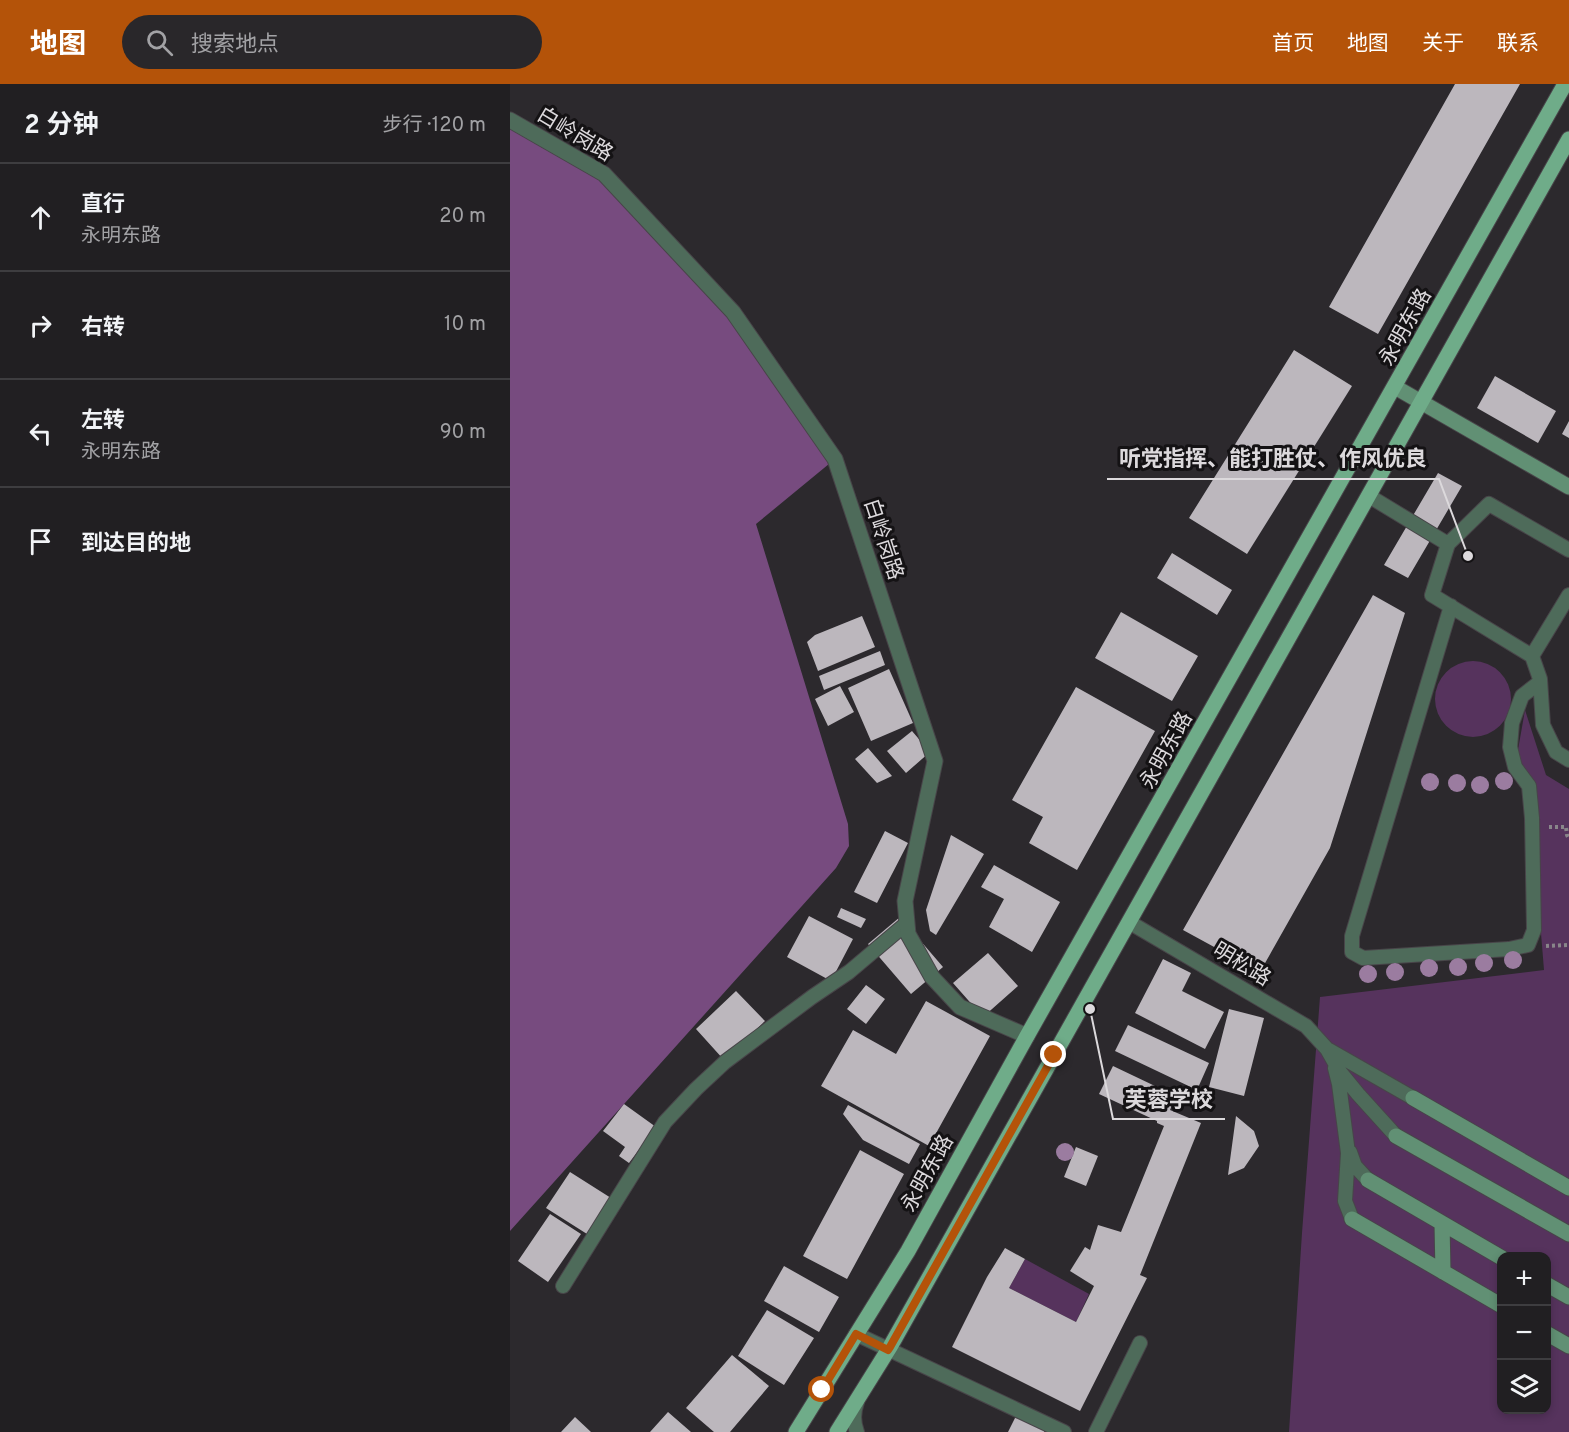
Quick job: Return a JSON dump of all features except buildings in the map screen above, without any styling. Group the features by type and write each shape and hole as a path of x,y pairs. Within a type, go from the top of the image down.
{"main road":[{"name":"永明东路","path":"796,1432 908,1251 1565,84"},
{"path":"837,1432 888,1350 1569,140"},
{"path":"1395,387 1569,487"},
{"path":"1413,1098 1569,1188"},
{"path":"1396,1136 1569,1234"},
{"path":"1368,1180 1497,1255"},
{"path":"1352,1219 1497,1303"},
{"path":"1442,1223 1443,1272"},
{"path":"1551,1287 1569,1297"},
{"path":"1551,1336 1569,1346"}],"street":[{"name":"白岭岗路","path":"510,120 604,174 733,312 835,459 935,761 905,901 908,934 932,977 960,1007 1028,1036"}],"lane":[{"path":"1369,496 1448,544"},
{"path":"1569,550 1488,504 1448,544 1432,595 1532,656 1540,682 1543,725 1556,752 1569,760"},
{"path":"1532,656 1569,595"},
{"path":"1451,606 1352,936 1352,952 1363,958 1509,949 1528,945 1534,930 1532,818 1529,786 1515,767 1510,747 1512,723 1522,696 1540,682"},
{"name":"明松路","path":"1129,922 1306,1026 1330,1053 1340,1072 1396,1136"},
{"path":"563,1286 665,1122 696,1089 734,1056 849,972 907,923"},
{"name":"明松路","path":"1330,1053 1413,1098"},
{"name":"明松路","path":"1330,1053 1339,1083 1348,1153 1345,1201 1352,1219"},
{"name":"明松路","path":"1346,1143 1354,1166 1368,1180"},
{"path":"856,1334 1064,1432"},
{"path":"1096,1432 1140,1343"},
{"path":"857,1432 853,1413 858,1398"}],"shaded area":[{"path":"510,120 604,174 733,312 835,459 756,524 848,824 849,846 836,868 510,1231"},
{"path":"1473,661 1487,664 1500,672 1508,685 1511,699 1508,713 1500,726 1487,734 1473,737 1459,734 1446,726 1438,713 1435,699 1438,685 1446,672 1459,664"},
{"path":"1525,710 1546,775 1569,789 1569,1432 1289,1432 1320,997 1544,970 1529,786 1515,767"},
{"path":"1025,1259 1089,1294 1076,1322 1009,1288"}],"place":[{"name":"听党指挥、能打胜仗、作风优良","path":"1468,556"},
{"name":"芙蓉学校","path":"1090,1009"}],"route":[{"path":"822,1390 856,1334 888,1350 1054,1055"}]}
